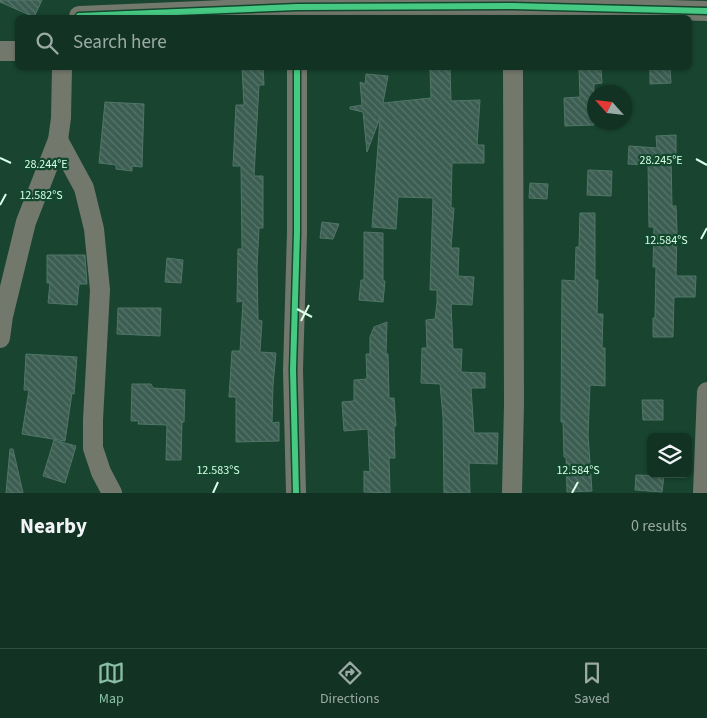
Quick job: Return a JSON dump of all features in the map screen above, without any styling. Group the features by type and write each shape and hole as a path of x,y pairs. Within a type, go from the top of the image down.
{"street":[{"path":"79,11 297,8 513,8 707,11"},
{"path":"0,51 15,51"},
{"path":"0,338 3,316 26,222 58,140 62,70"},
{"path":"296,493 293,370 297,232 297,70"},
{"path":"512,493 514,404 513,70"},
{"path":"58,140 84,188 94,229 100,290 93,448 101,472 112,493"},
{"path":"704,493 707,392"}],"building":[{"path":"0,0 42,0 35,15 29,15 0,2"},
{"path":"242,70 263,70 264,85 259,85 254,176 263,176 263,228 259,228 257,267 258,320 262,321 260,352 276,353 272,423 279,422 279,441 236,442 236,397 229,397 232,351 240,351 243,301 237,302 238,249 242,249 241,166 233,166 236,105 244,105"},
{"path":"430,70 450,70 451,101 480,100 477,145 484,145 484,163 452,163 451,208 454,208 451,248 459,248 458,276 474,277 472,305 451,304 453,349 462,349 461,372 485,373 485,388 471,388 474,433 498,433 497,464 469,463 470,493 444,493 443,417 440,384 421,383 422,348 427,348 426,320 435,319 437,303 437,290 430,290 433,198 398,197 396,229 372,227 380,118 367,152 363,112 350,109 350,107 362,105 360,82 365,84 366,74 388,76 383,103 431,98"},
{"path":"579,70 601,70 602,83 587,85 587,125 565,126 564,98 580,97"},
{"path":"650,70 670,70 671,83 650,84"},
{"path":"105,102 144,104 142,167 132,166 132,171 116,169 116,165 99,163"},
{"path":"676,135 676,155 671,155 672,206 676,206 677,230 676,276 696,276 695,297 674,297 673,337 653,337 656,267 653,267 654,227 649,227 648,165 628,164 629,146 657,148 656,136"},
{"path":"588,170 612,171 611,196 587,195"},
{"path":"530,183 548,184 547,199 529,198"},
{"path":"580,213 595,213 595,280 598,280 597,314 603,314 602,348 605,348 605,386 590,385 588,435 592,491 567,492 563,422 561,422 562,280 575,281"},
{"path":"322,222 339,224 333,239 320,238"},
{"path":"364,232 383,233 383,281 385,281 383,302 359,300 361,280 364,280"},
{"path":"47,255 85,255 87,284 79,284 77,305 48,303 50,283 47,283"},
{"path":"167,258 183,260 181,283 165,282"},
{"path":"118,308 161,308 160,336 117,334"},
{"path":"387,322 386,354 388,354 389,398 394,398 396,426 394,426 395,458 389,458 390,493 364,492 364,471 370,472 368,429 344,431 342,402 354,401 354,380 367,379 366,354 370,354 370,337 374,327"},
{"path":"26,354 77,357 74,394 72,393 65,441 22,434 29,390 24,390"},
{"path":"132,384 151,384 153,388 185,390 181,460 166,460 167,425 138,424 139,421 131,421"},
{"path":"642,400 663,400 663,420 643,420"},
{"path":"54,440 76,446 65,483 43,476"},
{"path":"10,449 13,449 23,493 6,493"},
{"path":"636,475 647,475 647,478 664,478 662,492 635,490"}],"cycle path":[{"path":"103,15 297,7 513,6 707,11"},
{"path":"296,493 293,370 297,232 297,70"}]}
